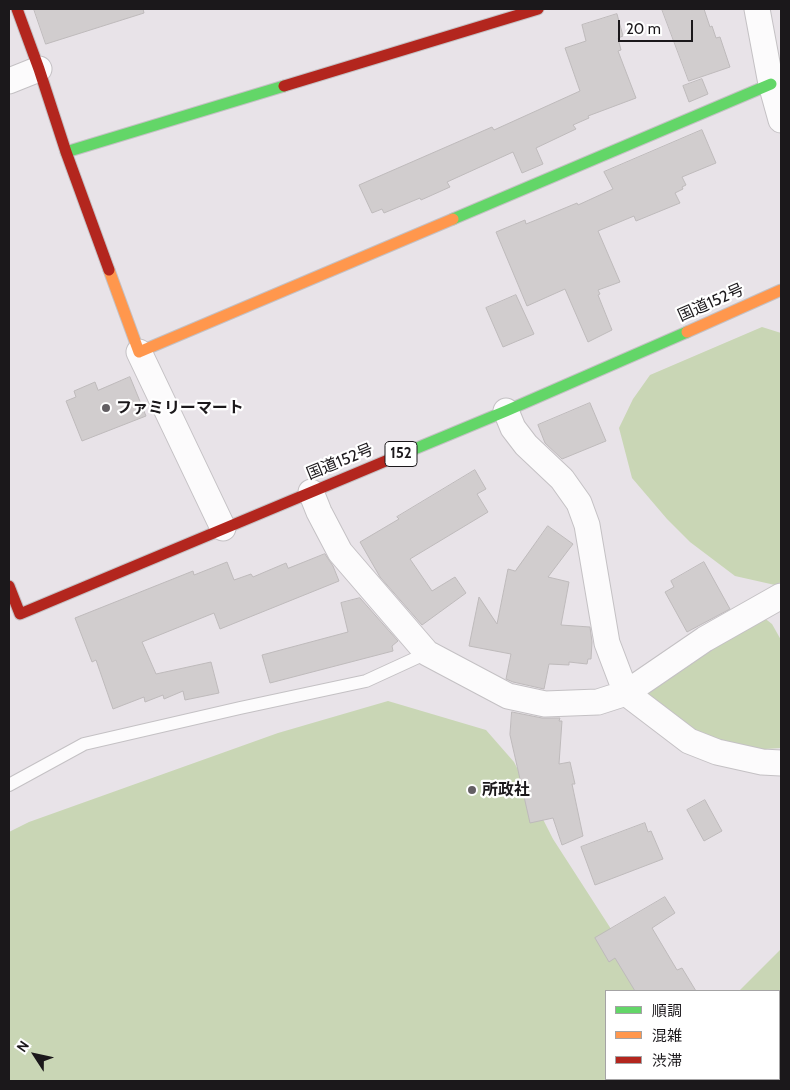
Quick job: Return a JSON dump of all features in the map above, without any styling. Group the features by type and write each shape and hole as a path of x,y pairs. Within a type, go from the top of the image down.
{"main road":[{"path":"17,9 66,152 139,352 772,84"},
{"path":"66,152 538,9"},
{"name":"国道152号","path":"9,586 20,614 506,411 781,290"}],"street":[{"path":"758,9 772,84 781,120"},
{"path":"9,81 39,69"},
{"path":"139,352 223,528"},
{"path":"506,411 513,428 526,444 562,479 578,503 587,525 607,643 626,693 690,741 717,752 762,762 781,763"},
{"path":"311,492 319,512 340,552 427,653 508,696 545,704 598,702 626,693 705,639 781,596"}],"lane":[{"path":"9,786 84,744 231,710 366,682 427,653"}],"green space":[{"path":"762,327 781,333 781,582 775,585 735,576 690,542 667,519 632,478 619,428 633,399 650,375"},
{"path":"763,617 772,624 781,640 781,748 751,750 696,732 669,715 643,690"},
{"path":"388,701 486,730 514,762 553,839 650,990 605,990 605,1080 709,1081 9,1081 9,832 29,822 278,733"},
{"path":"781,949 781,1081 758,1080 780,1080 780,990 740,990"}],"building":[{"path":"34,9 143,9 144,13 46,44"},
{"path":"662,9 704,9 716,38 720,37 730,67 689,81"},
{"path":"617,14 623,36 618,38 621,50 618,51 636,98 588,116 589,118 573,125 576,129 536,148 543,164 522,173 513,152 447,182 450,187 421,200 420,198 384,213 382,209 372,213 359,185 492,127 494,130 580,91 565,48 586,41 582,25"},
{"path":"702,79 708,94 689,102 683,86"},
{"path":"702,130 716,163 682,177 686,185 675,193 680,203 636,221 634,216 598,231 620,282 598,290 600,294 598,295 612,330 588,342 565,289 527,306 496,232 525,220 526,224 577,203 578,205 613,189 604,172"},
{"path":"516,295 534,334 503,347 486,308"},
{"name":"ファミリーマート","path":"130,377 146,416 82,441 66,401 76,397 74,391 95,382 98,390"},
{"path":"590,403 606,441 562,459 545,443 538,425"},
{"path":"475,470 486,489 477,494 488,512 410,559 432,591 455,577 466,593 422,625 380,577 360,542 399,519 397,517"},
{"path":"548,526 573,544 548,577 569,582 561,625 590,627 592,642 591,659 588,659 587,664 569,662 569,665 549,664 544,689 506,679 511,654 469,646 479,597 497,624 508,569 515,571"},
{"path":"325,554 333,566 339,581 220,629 214,613 142,642 156,674 211,662 219,693 185,700 183,691 164,699 163,695 145,702 144,697 113,709 96,660 92,662 75,618 193,571 194,575 227,562 234,580 251,574 253,577 286,563 288,568"},
{"path":"704,562 730,609 687,632 665,592 674,587 671,581"},
{"path":"360,598 398,641 392,646 393,651 270,683 262,655 348,632 341,603"},
{"path":"512,712 542,718 560,718 559,721 562,721 559,764 570,762 575,784 572,784 583,836 562,845 553,818 530,823 510,735"},
{"path":"705,800 722,831 704,841 687,810"},
{"path":"645,823 648,832 651,831 663,859 595,885 581,847"},
{"path":"665,897 675,913 652,928 677,970 682,968 695,990 634,990 615,958 609,962 595,938"}],"traffic: fast":[{"path":"453,219 771,84"},
{"path":"66,152 284,86"},
{"path":"388,460 687,332"}],"traffic: slow":[{"path":"109,270 139,352 453,219"},
{"path":"687,332 781,290"}],"traffic: jam":[{"path":"17,9 109,270"},
{"path":"284,86 538,9"},
{"path":"9,586 20,614 388,460"}],"place":[{"name":"ファミリーマート","path":"106,408"},
{"name":"所政社","path":"472,790"}]}
